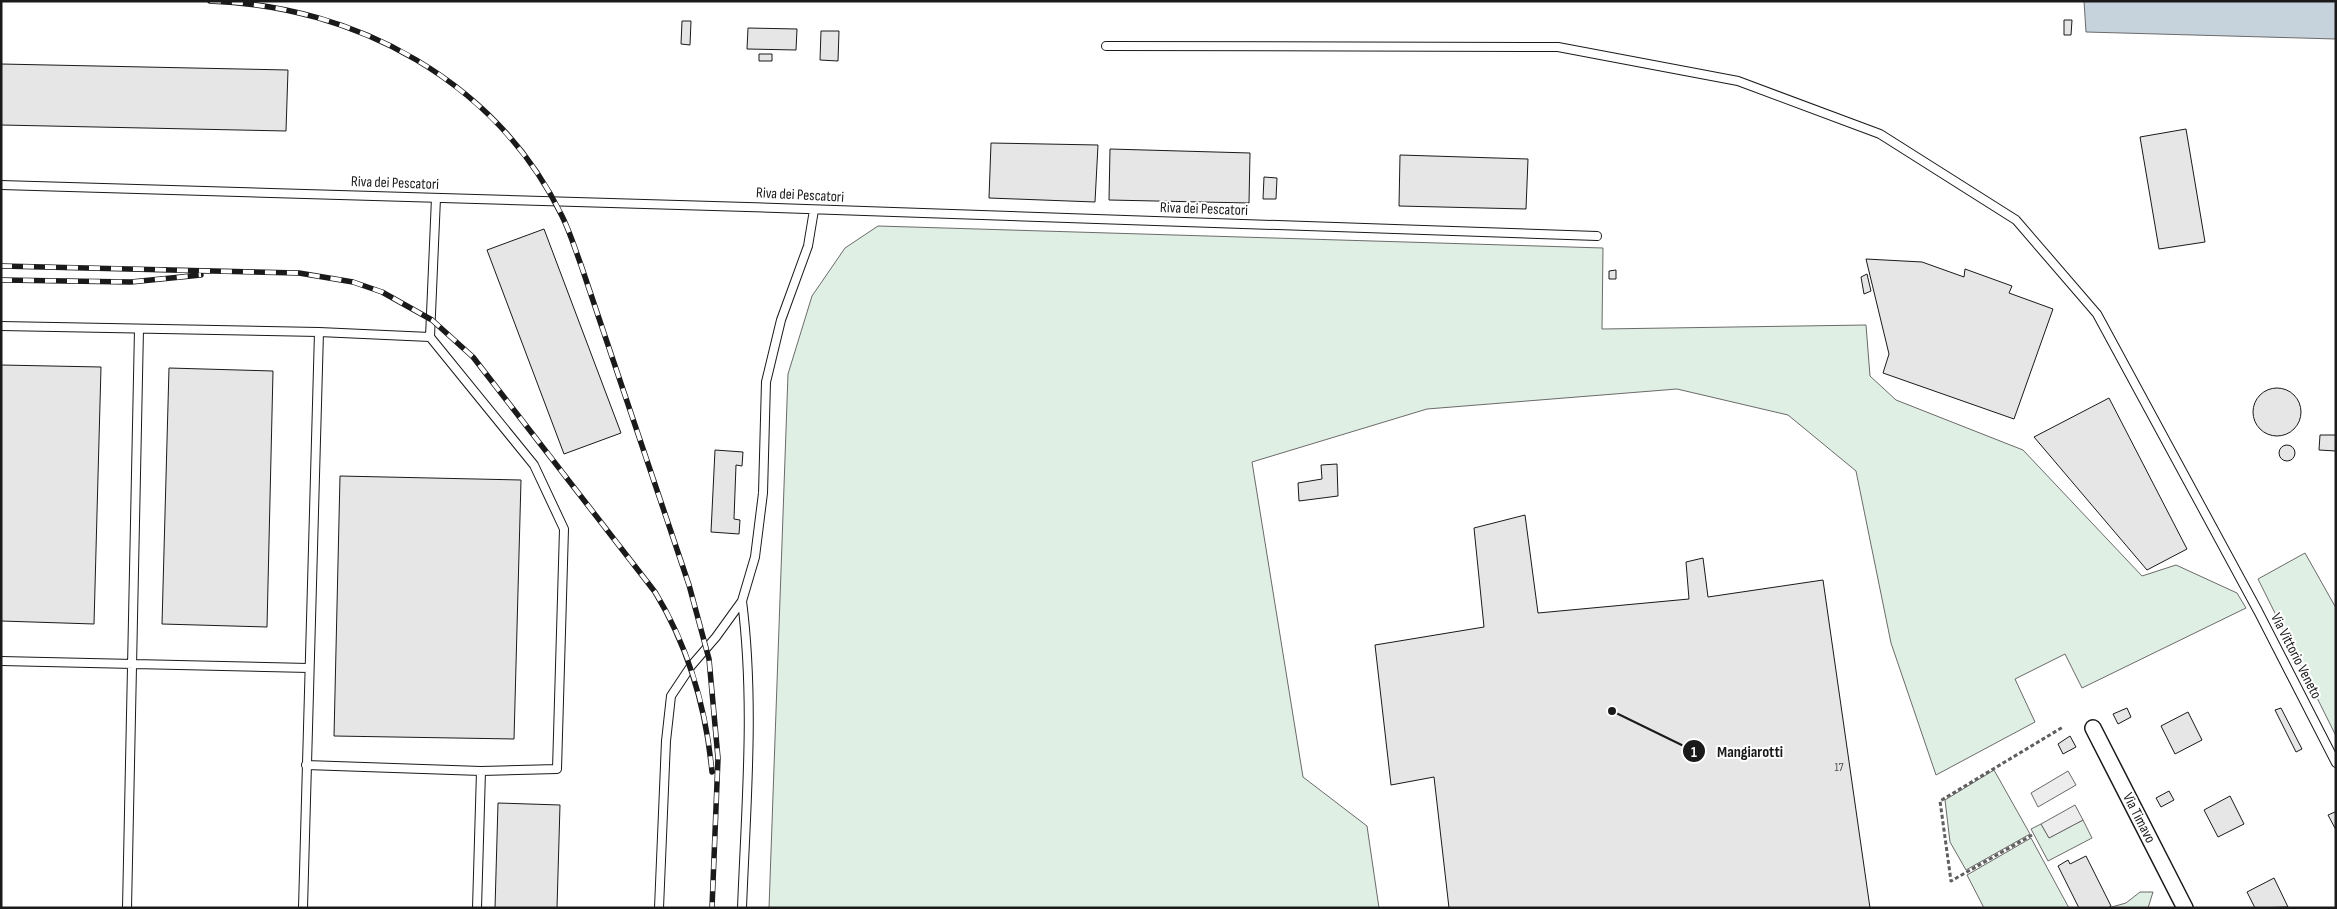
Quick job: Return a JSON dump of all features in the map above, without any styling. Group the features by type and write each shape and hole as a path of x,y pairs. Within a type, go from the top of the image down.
{"street":[{"name":"Via Timavo","path":"2093,728 2185,908"}],"lane":[{"name":"Via Vittorio Veneto","path":"1106,46 1558,46 1738,81 1880,134 2016,220 2098,314 2232,562 2336,763"},
{"name":"Riva dei Pescatori","path":"1,185 1597,236"},
{"path":"306,765 481,771 557,769 564,529 534,465 430,337 436,198"},
{"path":"658,908 666,741 671,696 691,666 716,637 742,601 756,557 761,511 766,382 781,320 808,246 814,210"},
{"path":"1,326 319,332 430,337"},
{"path":"127,908 139,329"},
{"path":"304,908 306,765 319,332"},
{"path":"742,601 746,634 750,713 742,908"},
{"path":"1,661 309,668"},
{"path":"477,908 481,771"}],"path":[{"path":"2032,836 1951,881 1940,801 2063,727"}],"green space":[{"path":"878,226 1603,248 1602,329 1866,325 1870,376 1896,400 2023,450 2142,576 2176,565 2237,593 2246,608 2082,688 2065,654 2015,679 2035,722 1936,775 1891,643 1856,471 1788,415 1677,389 1427,409 1252,462 1303,777 1367,826 1379,908 769,908 788,374 812,296 845,248"},
{"path":"2305,553 2336,608 2336,736 2258,579"},
{"path":"1994,770 2030,834 1966,870 1950,842 1945,800"},
{"path":"2083,820 2092,838 2048,861 2031,829 2041,824 2049,838"},
{"path":"2031,838 2069,908 1984,908 1967,875"},
{"path":"2140,892 2153,892 2148,908 2108,908 2126,903"}],"shaded area":[{"path":"2084,1 2336,1 2336,39 2086,32"},
{"path":"2068,771 2076,785 2038,807 2031,793"},
{"path":"2075,805 2083,820 2049,838 2041,824"}],"building":[{"path":"2064,20 2072,20 2071,35 2064,35"},
{"path":"682,21 691,21 690,45 681,44"},
{"path":"748,28 797,29 796,50 747,49"},
{"path":"821,31 839,31 838,61 820,60"},
{"path":"759,54 772,54 772,61 759,61"},
{"path":"1,64 288,70 286,131 1,125"},
{"path":"2186,129 2205,242 2159,249 2140,137"},
{"path":"991,143 1098,145 1095,202 989,198"},
{"path":"1110,149 1250,153 1249,203 1109,200"},
{"path":"1400,155 1528,159 1526,209 1399,206"},
{"path":"1264,177 1277,178 1276,199 1263,199"},
{"path":"544,229 621,433 564,454 487,250"},
{"path":"1866,259 1922,262 1964,277 1965,269 2012,286 2009,293 2053,309 2014,419 1883,373 1889,354"},
{"path":"1616,270 1616,279 1609,279 1609,271"},
{"path":"1867,274 1871,291 1864,294 1861,277"},
{"path":"1,365 101,367 94,624 1,621"},
{"path":"169,368 273,371 267,627 162,624"},
{"path":"2277,388 2286,390 2294,395 2299,403 2301,412 2299,421 2294,429 2286,434 2277,436 2268,434 2260,429 2255,421 2253,412 2255,403 2260,395 2268,390"},
{"path":"2109,398 2187,549 2147,570 2034,437"},
{"path":"2320,435 2336,435 2336,451 2319,450"},
{"path":"2284,445 2290,445 2295,450 2293,459 2284,461 2279,456 2279,450"},
{"path":"715,450 743,452 742,466 736,465 734,519 740,520 739,534 711,532"},
{"path":"1337,464 1338,496 1299,501 1298,483 1322,479 1321,465"},
{"path":"340,476 521,480 514,739 334,736"},
{"path":"1525,515 1538,613 1689,599 1686,562 1703,558 1708,597 1823,580 1870,908 1449,908 1434,777 1391,785 1375,645 1484,627 1474,528"},
{"path":"2127,708 2131,717 2118,724 2113,714"},
{"path":"2281,708 2302,749 2296,752 2275,710"},
{"path":"2188,712 2202,740 2175,754 2161,726"},
{"path":"2070,736 2076,747 2063,754 2058,744"},
{"path":"2169,791 2174,800 2161,807 2156,798"},
{"path":"2230,796 2244,824 2218,837 2204,810"},
{"path":"498,803 560,805 557,908 495,908"},
{"path":"2335,812 2336,814 2336,830 2328,815"},
{"path":"2086,856 2111,906 2108,908 2079,908 2058,866 2068,860 2070,864"},
{"path":"2274,878 2288,907 2255,908 2247,892"}],"railway":[{"path":"210,1 264,6 317,18 368,36 416,60 460,90 500,126 534,168 562,216 581,265 689,585 709,659 718,758 712,908"},
{"path":"1,266 299,273 353,282 382,292 432,320 473,357 655,592 677,635 694,679 705,724 712,772"},
{"path":"1,280 131,282 201,275"}],"place":[{"name":"Mangiarotti","path":"1612,711"}]}
